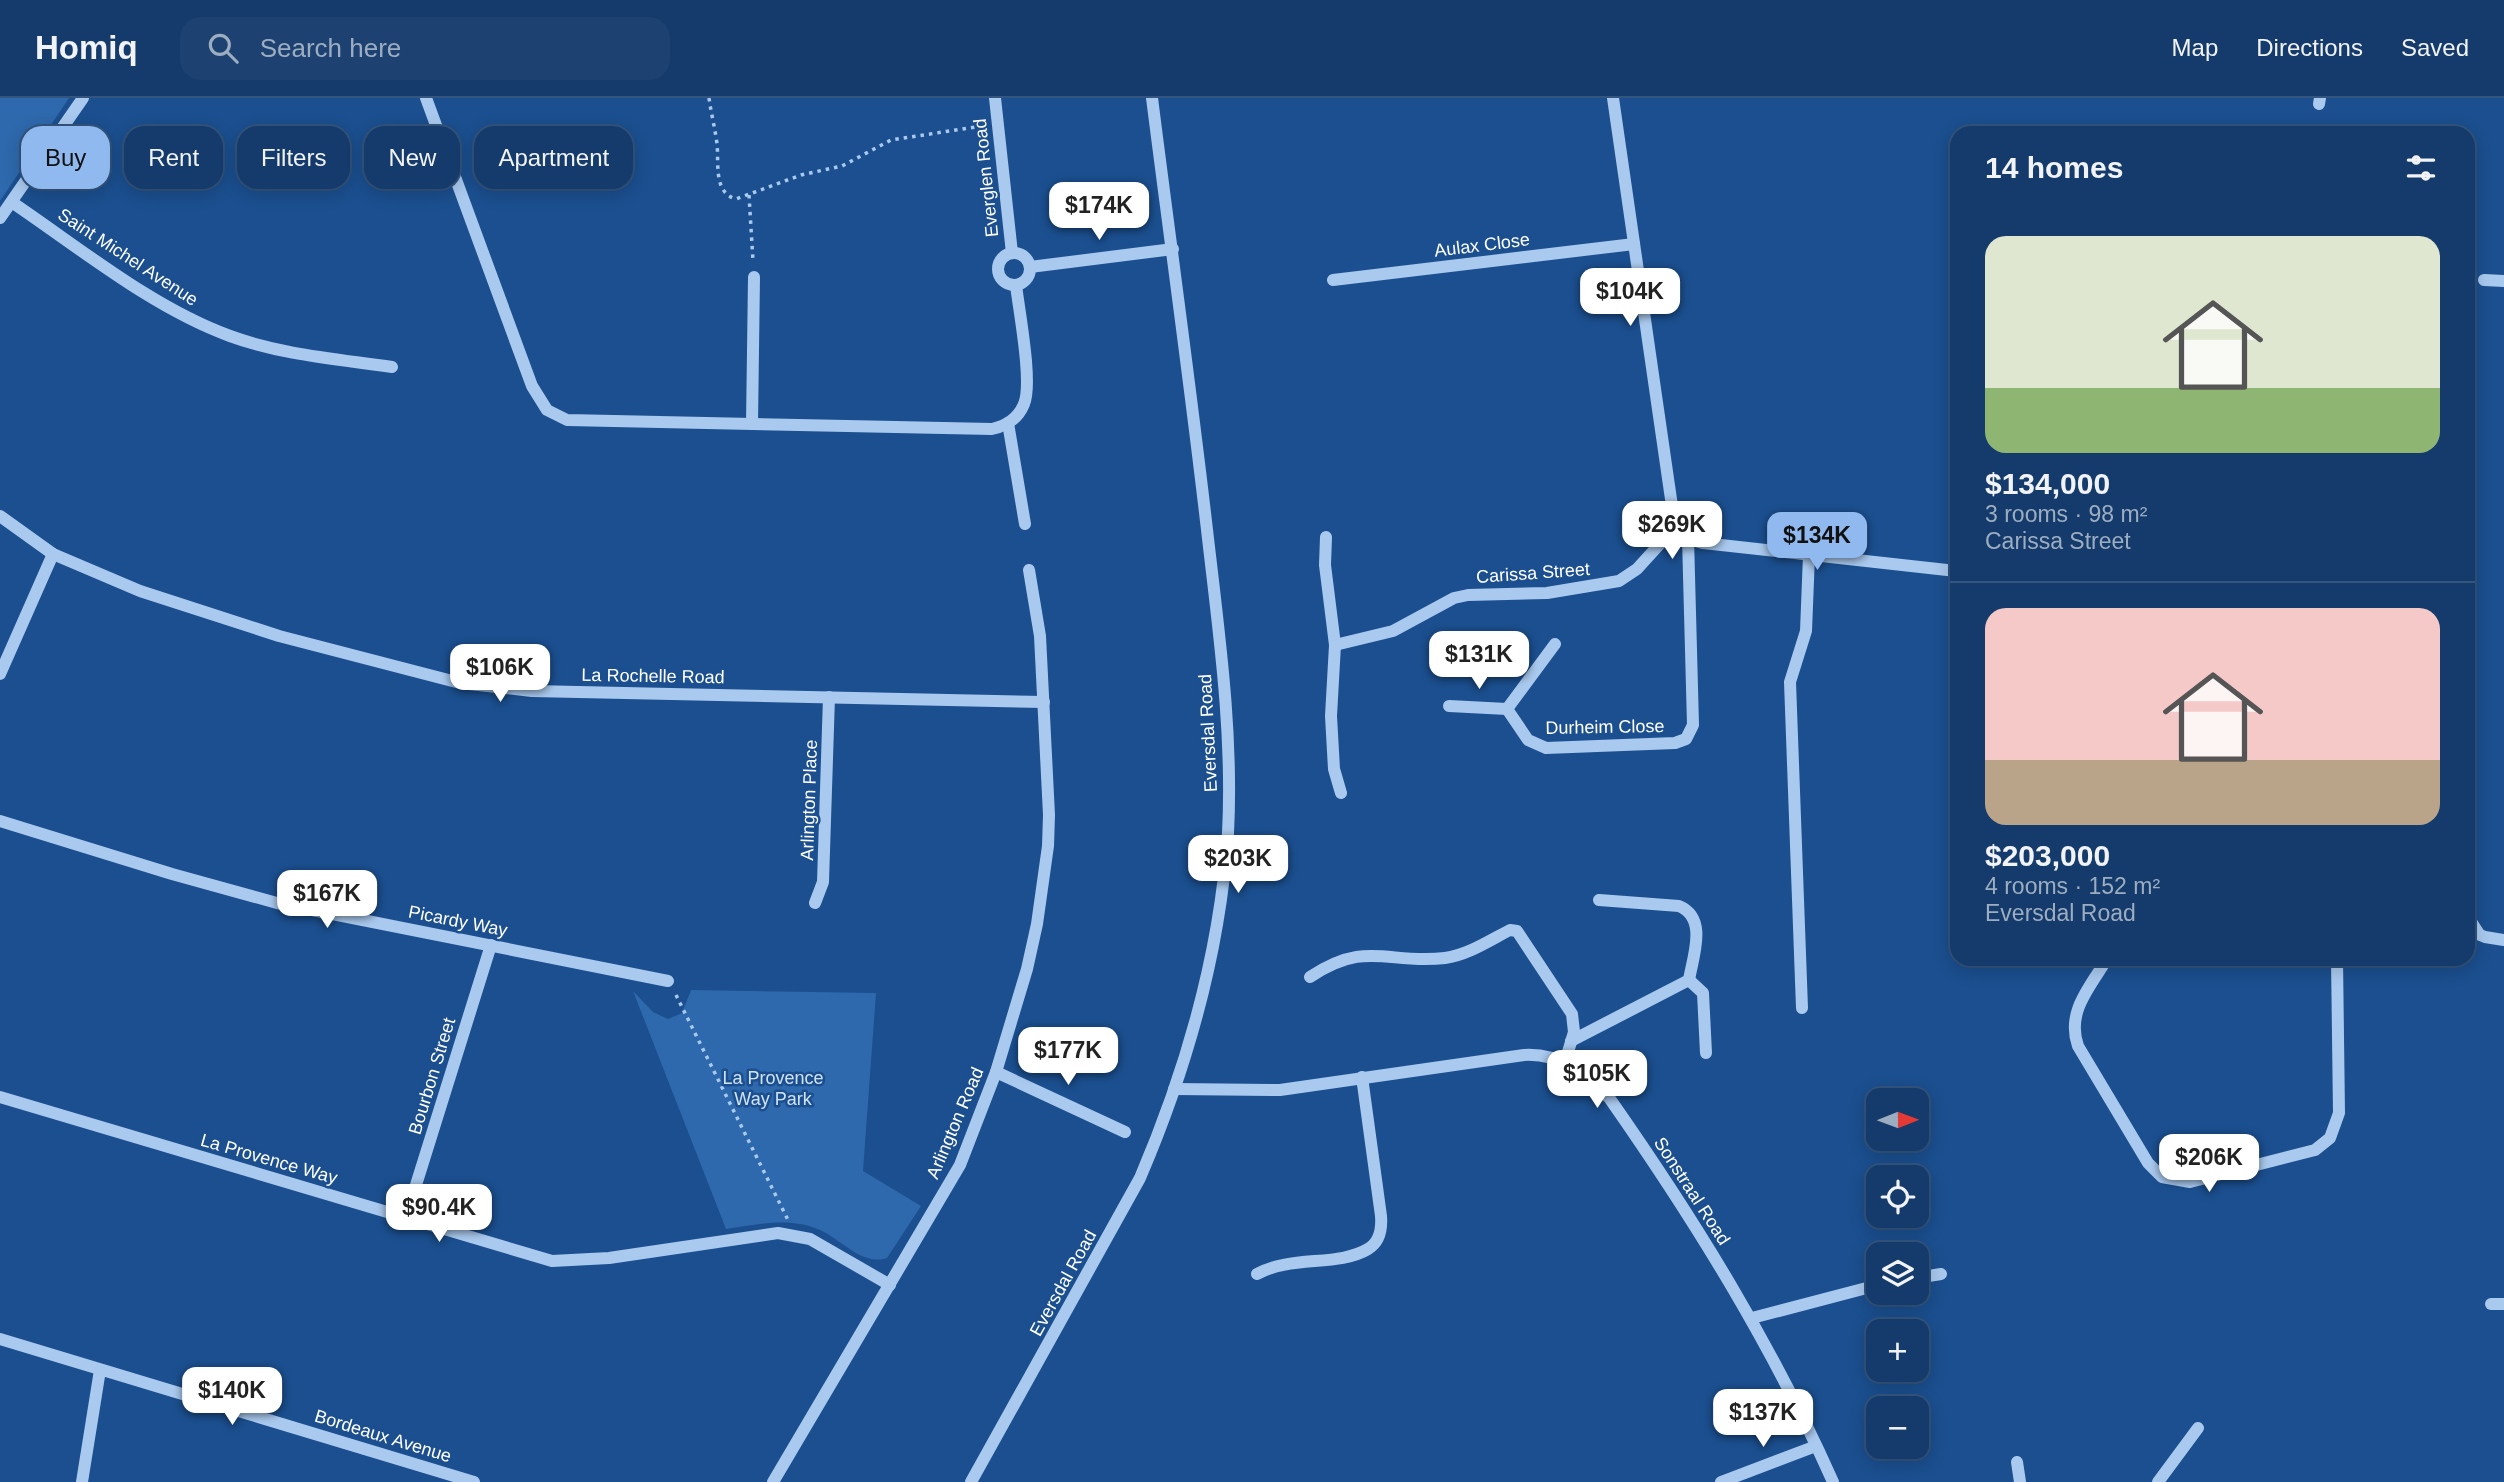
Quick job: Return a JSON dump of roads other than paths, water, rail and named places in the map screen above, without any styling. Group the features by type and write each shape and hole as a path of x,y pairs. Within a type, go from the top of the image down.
{"street":[{"path":"0,218 13,203 83,98"},
{"path":"426,98 532,386 547,410 556,416 575,421 992,429 1008,423 1024,406 1028,388 1016,285"},
{"name":"Everglen Road","path":"995,98 1012,253"},
{"name":"Eversdal Road","path":"971,1482 1140,1178 1174,1089 1206,987 1215,942 1228,833 1230,771 1216,607 1152,98"},
{"path":"1613,98 1677,524 1688,538 1703,543 1950,570"},
{"name":"Saint Michel Avenue","path":"13,203 164,305 198,323 262,346 392,367"},
{"name":"Aulax Close","path":"1333,280 1634,244"},
{"path":"1030,267 1173,249"},
{"path":"1012,253 1025,258 1030,267 1028,278 1016,285 1002,280 998,270 1002,259 1012,253"},
{"path":"752,424 754,277"},
{"path":"2484,280 2504,281"},
{"path":"1008,423 1025,524"},
{"name":"La Rochelle Road","path":"0,516 53,554 140,591 279,636 460,683 531,691 1044,702"},
{"name":"Carissa Street","path":"1335,645 1393,631 1454,598 1468,595 1547,593 1619,581 1637,569 1677,524"},
{"path":"1326,537 1325,565 1335,645 1331,716 1334,769 1342,793"},
{"name":"Durheim Close","path":"1507,709 1528,740 1546,748 1675,743 1686,739 1693,725 1688,538"},
{"path":"0,674 53,554"},
{"path":"1802,1008 1790,682 1806,631 1809,555"},
{"name":"Arlington Road","path":"773,1482 960,1165 996,1072 1030,958 1048,846 1040,636 1029,570"},
{"path":"1449,706 1507,709 1555,644"},
{"name":"Arlington Place","path":"815,902 823,882 829,697"},
{"name":"Picardy Way","path":"0,821 277,903 668,981"},
{"path":"1599,900 1679,906 1688,910 1697,928 1689,980"},
{"path":"1310,977 1337,961 1362,955 1448,958 1510,930 1517,930 1572,1014 1574,1032 1565,1062"},
{"path":"2475,933 2504,940"},
{"name":"Bourbon Street","path":"406,1217 491,945"},
{"path":"2103,966 2075,1013 2074,1029 2078,1046 2148,1163 2162,1177 2190,1182 2315,1150 2330,1138 2339,1113 2337,966"},
{"path":"1572,1041 1689,980"},
{"path":"1689,980 1703,993 1706,1054"},
{"name":"Sonstraal Road","path":"1174,1089 1268,1091 1524,1055 1545,1056 1565,1062 1585,1074 1610,1099 1752,1318 1833,1482"},
{"path":"996,1072 1125,1132"},
{"path":"1257,1275 1282,1264 1354,1255 1369,1249 1381,1233 1362,1077"},
{"name":"La Provence Way","path":"0,1097 552,1261 609,1258 763,1235 795,1236 810,1239 890,1285"},
{"path":"1929,1276 1941,1274"},
{"path":"1752,1318 1866,1288"},
{"name":"Bordeaux Avenue","path":"0,1339 474,1482"},
{"path":"82,1482 100,1370"},
{"path":"2158,1482 2199,1429"},
{"path":"1721,1482 1816,1446"},
{"path":"2017,1462 2020,1482"}],"park label":[{"name":"La Provence Way Park","path":"773,1088"}]}
